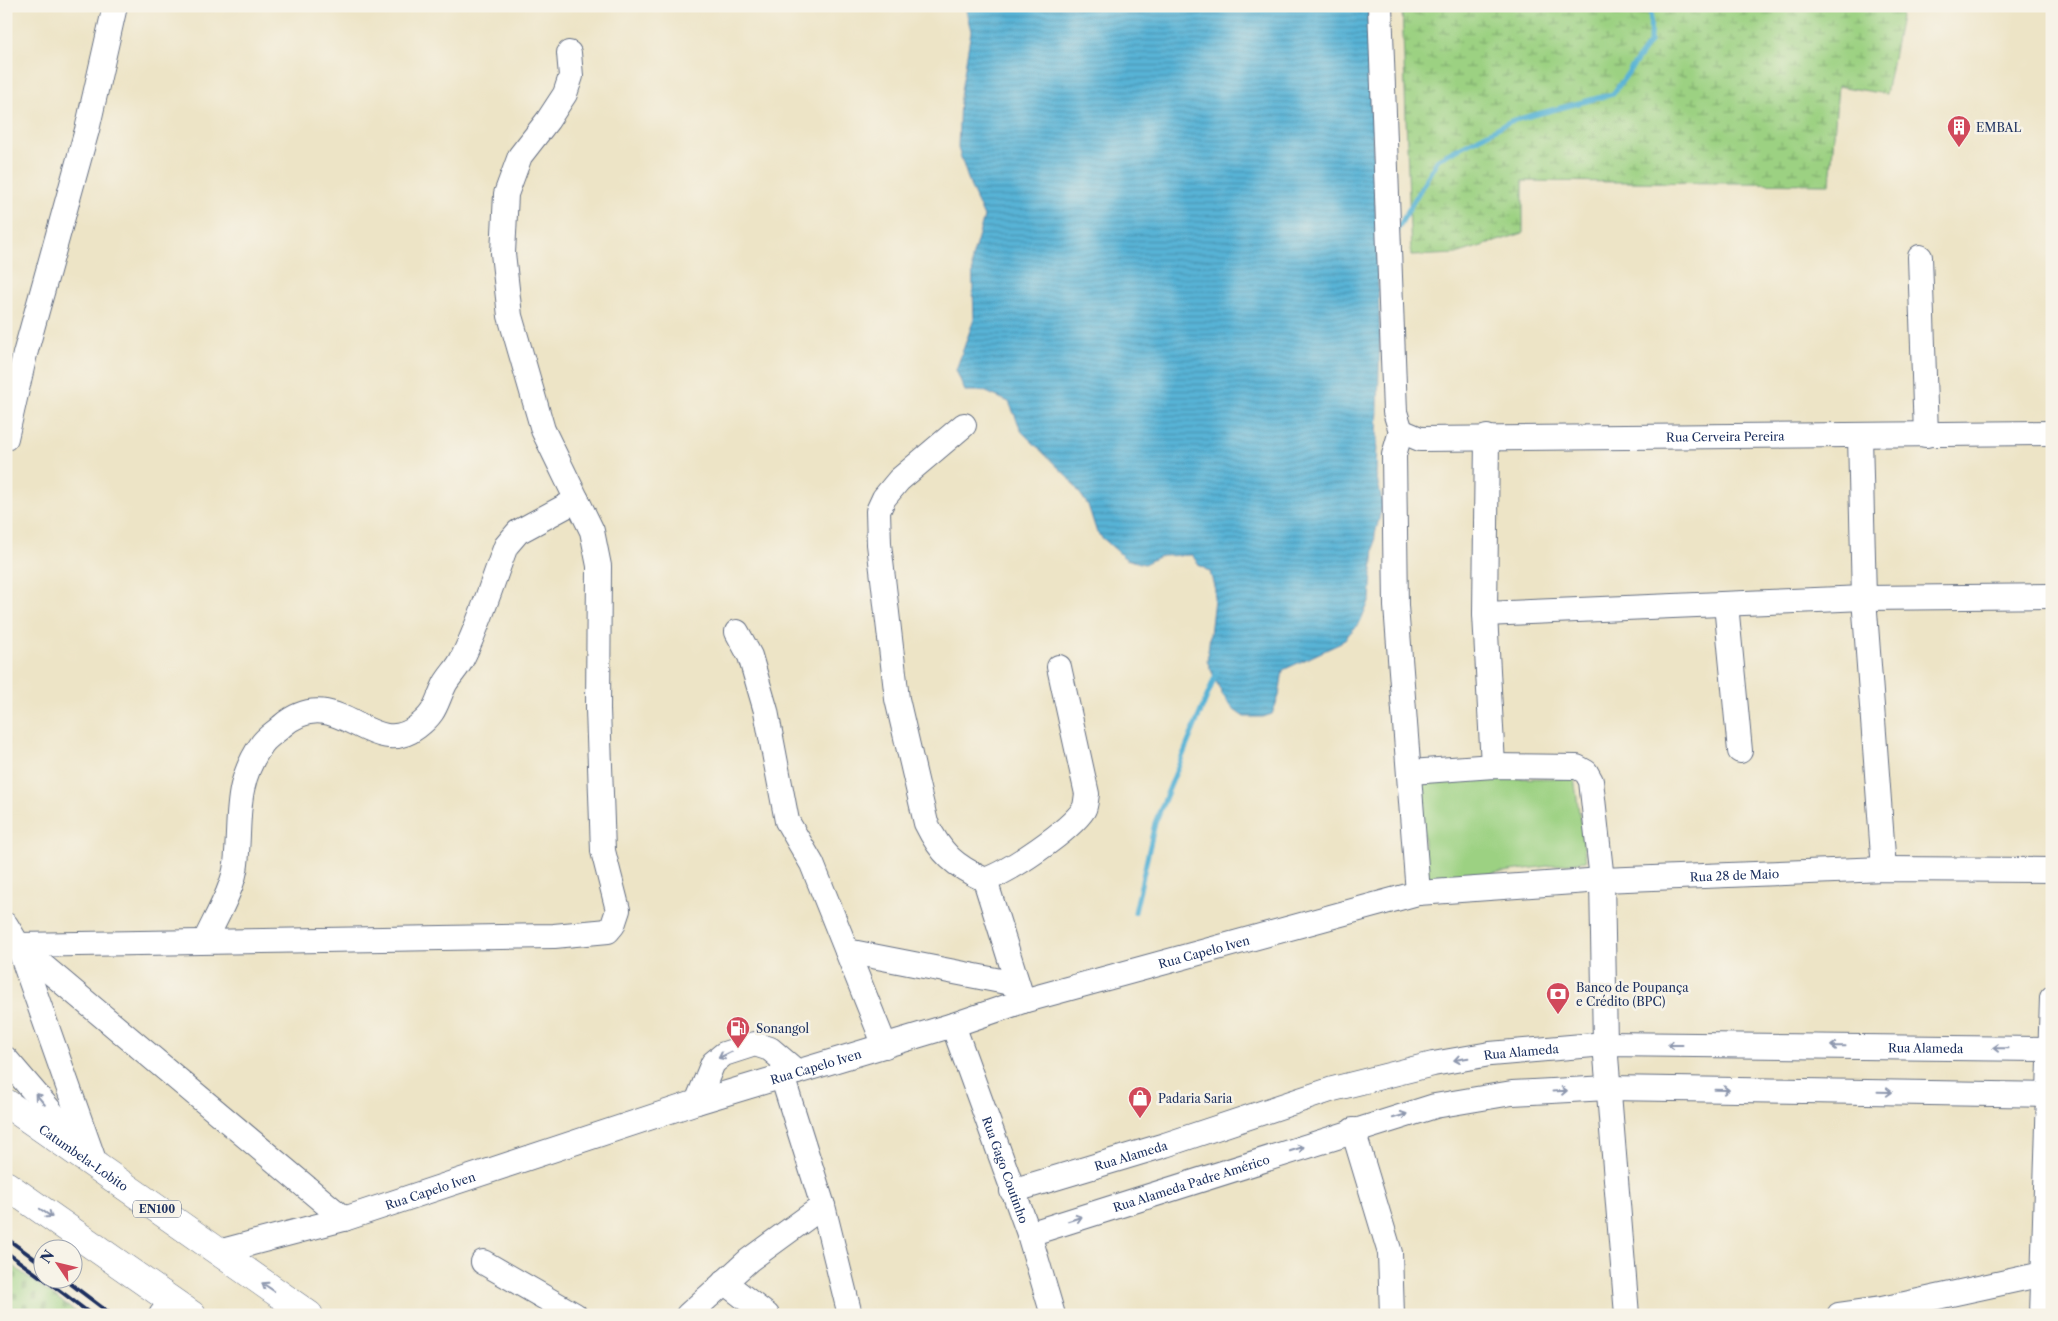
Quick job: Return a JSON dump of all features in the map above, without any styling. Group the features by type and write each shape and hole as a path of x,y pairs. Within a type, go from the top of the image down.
{"highway":[{"name":"Catumbela-Lobito","path":"6,1103 309,1315"},
{"path":"6,1185 175,1310"}],"street":[{"path":"6,438 25,354 86,130 115,6"},
{"path":"1380,6 1395,412 1401,431 1394,455 1396,606 1411,772 1418,893"},
{"path":"12,935 205,941 554,936 608,932 613,925 618,910 603,851 598,709 599,566 592,531 543,430 532,395 510,316 503,253 506,194 520,156 548,120 564,94 571,76 569,53"},
{"path":"1920,256 1926,435"},
{"path":"964,425 899,480 884,498 878,511 878,544 897,699 926,823 935,841 947,857 964,870 985,880 1003,873 1037,850 1072,822 1084,808 1087,794 1059,667"},
{"name":"Rua Cerveira Pereira","path":"1401,431 1420,439 2052,433"},
{"path":"1860,436 1864,598 1884,868"},
{"path":"1487,438 1485,614 1492,766"},
{"path":"205,941 236,865 238,803 250,766 263,743 294,716 320,710 345,717 371,732 386,736 397,737 416,728 434,711 446,683 462,660 506,546 518,532 577,500"},
{"path":"1485,614 1864,598 2052,596"},
{"path":"1726,604 1740,751"},
{"path":"737,632 750,656 766,711 787,821 812,864 885,1046"},
{"path":"1411,772 1492,766 1577,767 1586,772 1591,781 1602,880 1605,1044 1627,1315"},
{"name":"Rua 28 de Maio","path":"1418,893 1602,880 1884,868 2052,870"},
{"path":"985,880 1020,992"},
{"name":"Rua Capelo Iven","path":"218,1252 344,1219 697,1102 953,1025 1020,992 1418,893"},
{"path":"12,935 94,1163"},
{"path":"12,935 344,1219"},
{"path":"847,950 1020,992"},
{"path":"2042,1315 2052,998"},
{"name":"Rua Gago Coutinho","path":"953,1025 1029,1234 1054,1315"},
{"name":"Rua Alameda","path":"1012,1191 1165,1146 1333,1089 1424,1066 1490,1054 1605,1044 2049,1049"},
{"path":"697,1102 713,1063 724,1054 747,1046 762,1045 790,1074 850,1315"},
{"path":"6,1059 94,1163"},
{"path":"1392,1315 1390,1253 1353,1130 1445,1104 1512,1093 1608,1088 2050,1095"},
{"name":"Rua Alameda Padre Américo","path":"1029,1234 1353,1130"},
{"path":"688,1315 749,1260 823,1206"},
{"path":"483,1262 575,1315"},
{"path":"1840,1315 1882,1309 2043,1274"},
{"path":"724,1282 767,1315"}],"green space":[{"path":"1402,6 1903,6 1886,94 1838,86 1830,184 1523,181 1523,233 1456,254 1411,256"},
{"path":"1574,778 1586,861 1427,882 1419,779"},
{"path":"6,1261 32,1280 32,1288 43,1288 80,1315 6,1315"}],"water":[{"path":"965,6 1368,6 1380,338 1376,475 1383,504 1375,534 1370,600 1360,622 1341,643 1283,670 1279,696 1272,714 1263,717 1244,717 1234,710 1222,694 1207,661 1215,590 1210,572 1199,565 1192,555 1160,556 1144,564 1126,559 1097,533 1088,505 1070,479 1022,432 1009,402 984,391 965,391 956,370 974,319 972,258 984,217 970,185 958,148 960,97 971,31"}],"waterway":[{"path":"1397,230 1438,159 1511,121 1613,94 1650,42 1651,6"},
{"path":"1135,912 1155,823 1217,672"}],"railway":[{"path":"6,1238 32,1257"},
{"path":"6,1252 32,1271"},
{"path":"56,1288 92,1315"},
{"path":"76,1288 112,1315"}],"place":[{"name":"EMBAL","path":"1959,148"},
{"name":"Banco de Poupança e Crédito (BPC)","path":"1558,1015"},
{"name":"Sonangol","path":"738,1049"},
{"name":"Padaria Saria","path":"1140,1119"}]}
